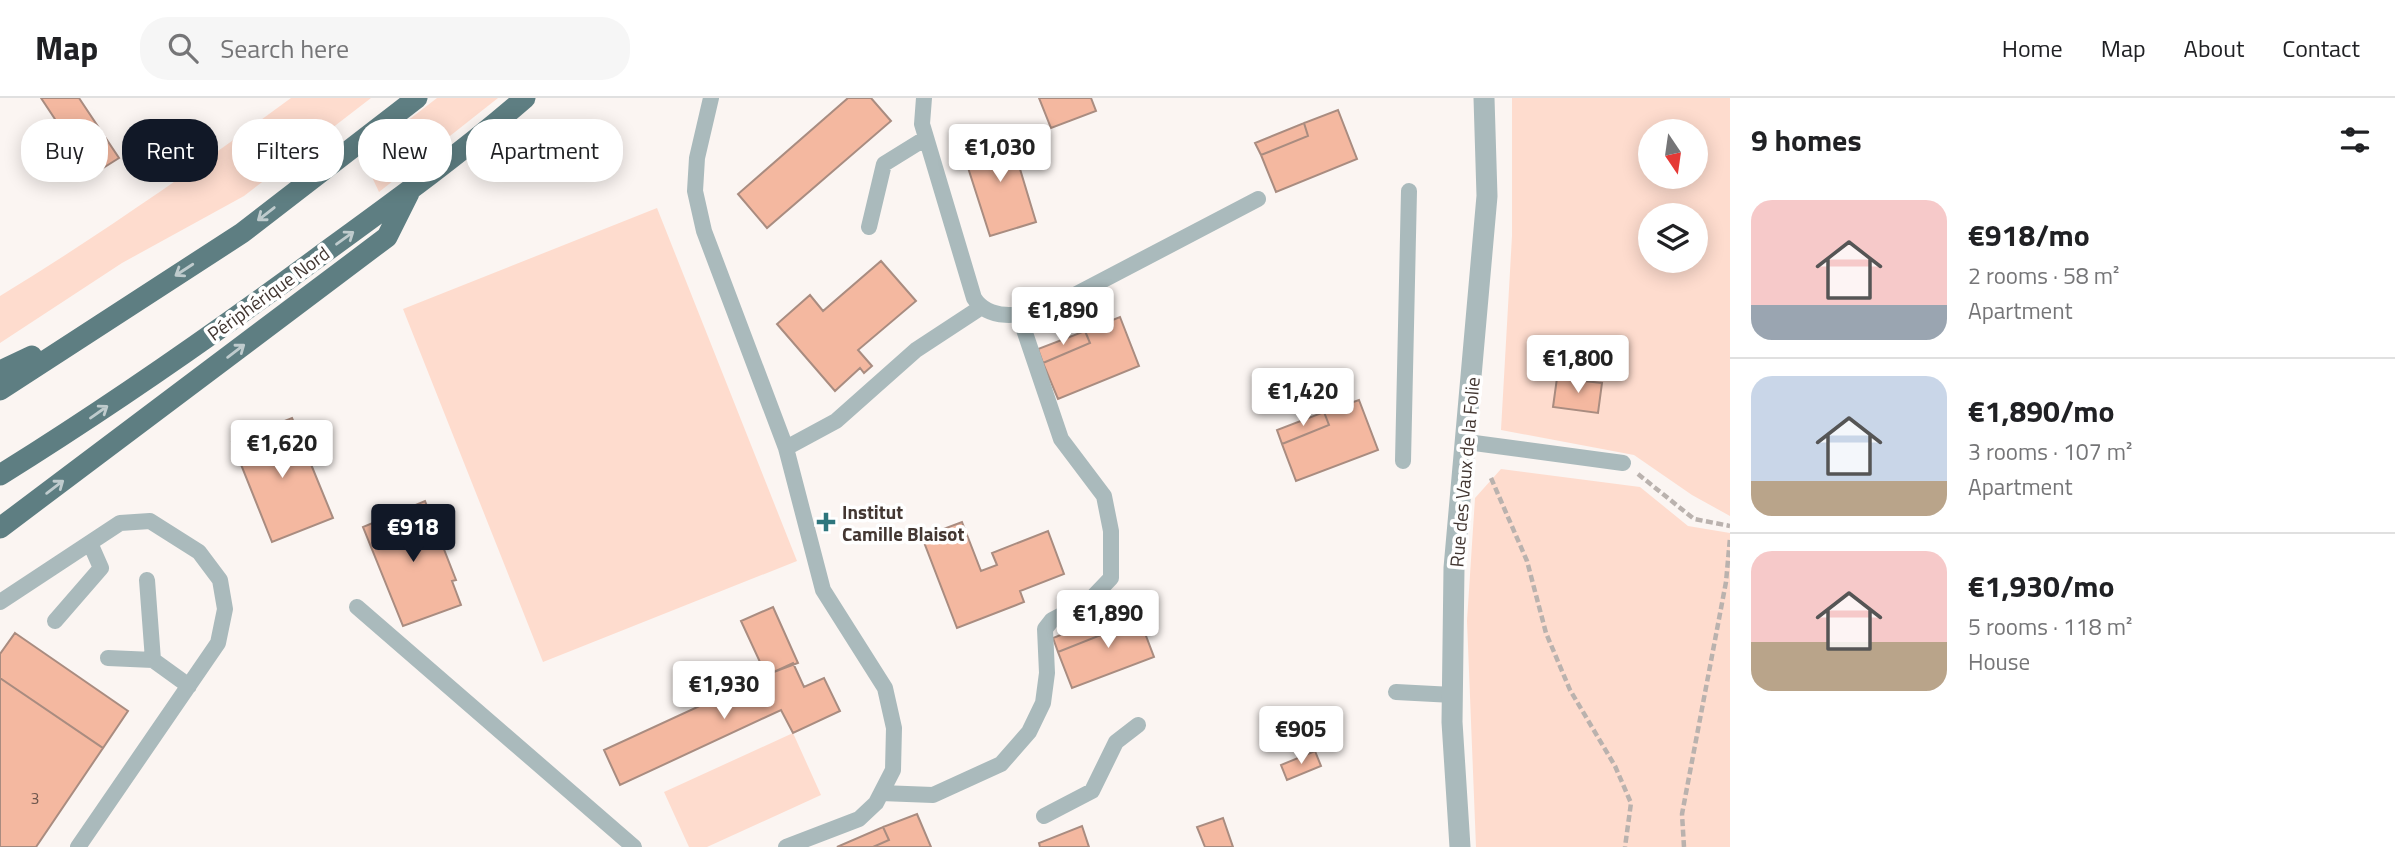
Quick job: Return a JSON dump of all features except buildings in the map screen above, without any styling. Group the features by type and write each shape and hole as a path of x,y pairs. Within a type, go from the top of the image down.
{"highway":[{"path":"0,390 242,233 417,98"},
{"name":"Périphérique Nord","path":"0,475 91,418 278,287 411,190 525,98"},
{"path":"0,528 387,237 411,190"},
{"path":"0,371 110,319"}],"street":[{"name":"Rue des Vaux de la Folie","path":"1460,847 1452,695 1454,568 1487,196 1484,98"}],"lane":[{"path":"711,98 696,158 695,191 704,231 786,448 823,590 885,688 894,728 893,770 876,803 859,819 786,847"},
{"path":"924,98 922,124 974,298 980,308 991,313 1018,315 1046,310 1258,199"},
{"path":"869,227 884,164 926,138"},
{"path":"1403,461 1409,191"},
{"path":"786,448 836,421 916,350 980,308"},
{"path":"881,793 933,795 1002,764 1029,732 1043,703 1047,673 1045,629 1052,620 1090,600 1111,578 1111,531 1104,496 1061,439 1018,315"},
{"path":"1467,442 1623,463"},
{"path":"0,602 120,523 150,521 199,552 219,580 225,609 218,643 78,847"},
{"path":"55,621 102,568 90,543"},
{"path":"147,580 153,660"},
{"path":"357,607 634,847"},
{"path":"108,657 153,660 189,686"},
{"path":"1396,692 1452,695"},
{"path":"1044,816 1092,791 1116,742 1138,725"}],"path":[{"path":"1623,463 1694,519 1730,526"},
{"path":"1491,478 1527,561 1546,633 1565,679 1615,766 1631,803 1625,847"},
{"path":"1684,847 1682,814 1726,582 1730,538"}],"shaded area":[{"path":"291,98 371,98 344,119 262,119"},
{"path":"437,98 498,98 471,119 466,119 466,123 452,134 452,119 410,119"},
{"path":"1512,98 1730,98 1730,516 1692,495 1634,455 1501,430 1512,236"},
{"path":"232,141 232,182 262,182 244,196 122,263 0,343 0,296 173,182 218,182 220,150"},
{"path":"374,182 392,182 379,192"},
{"path":"657,208 797,561 543,662 403,309"},
{"path":"1501,469 1640,487 1688,526 1730,533 1730,847 1476,847 1467,621 1475,498"},
{"path":"793,733 821,795 707,847 689,847 664,792"}],"place":[{"name":"Institut Camille Blaisot","path":"826,522"}]}
